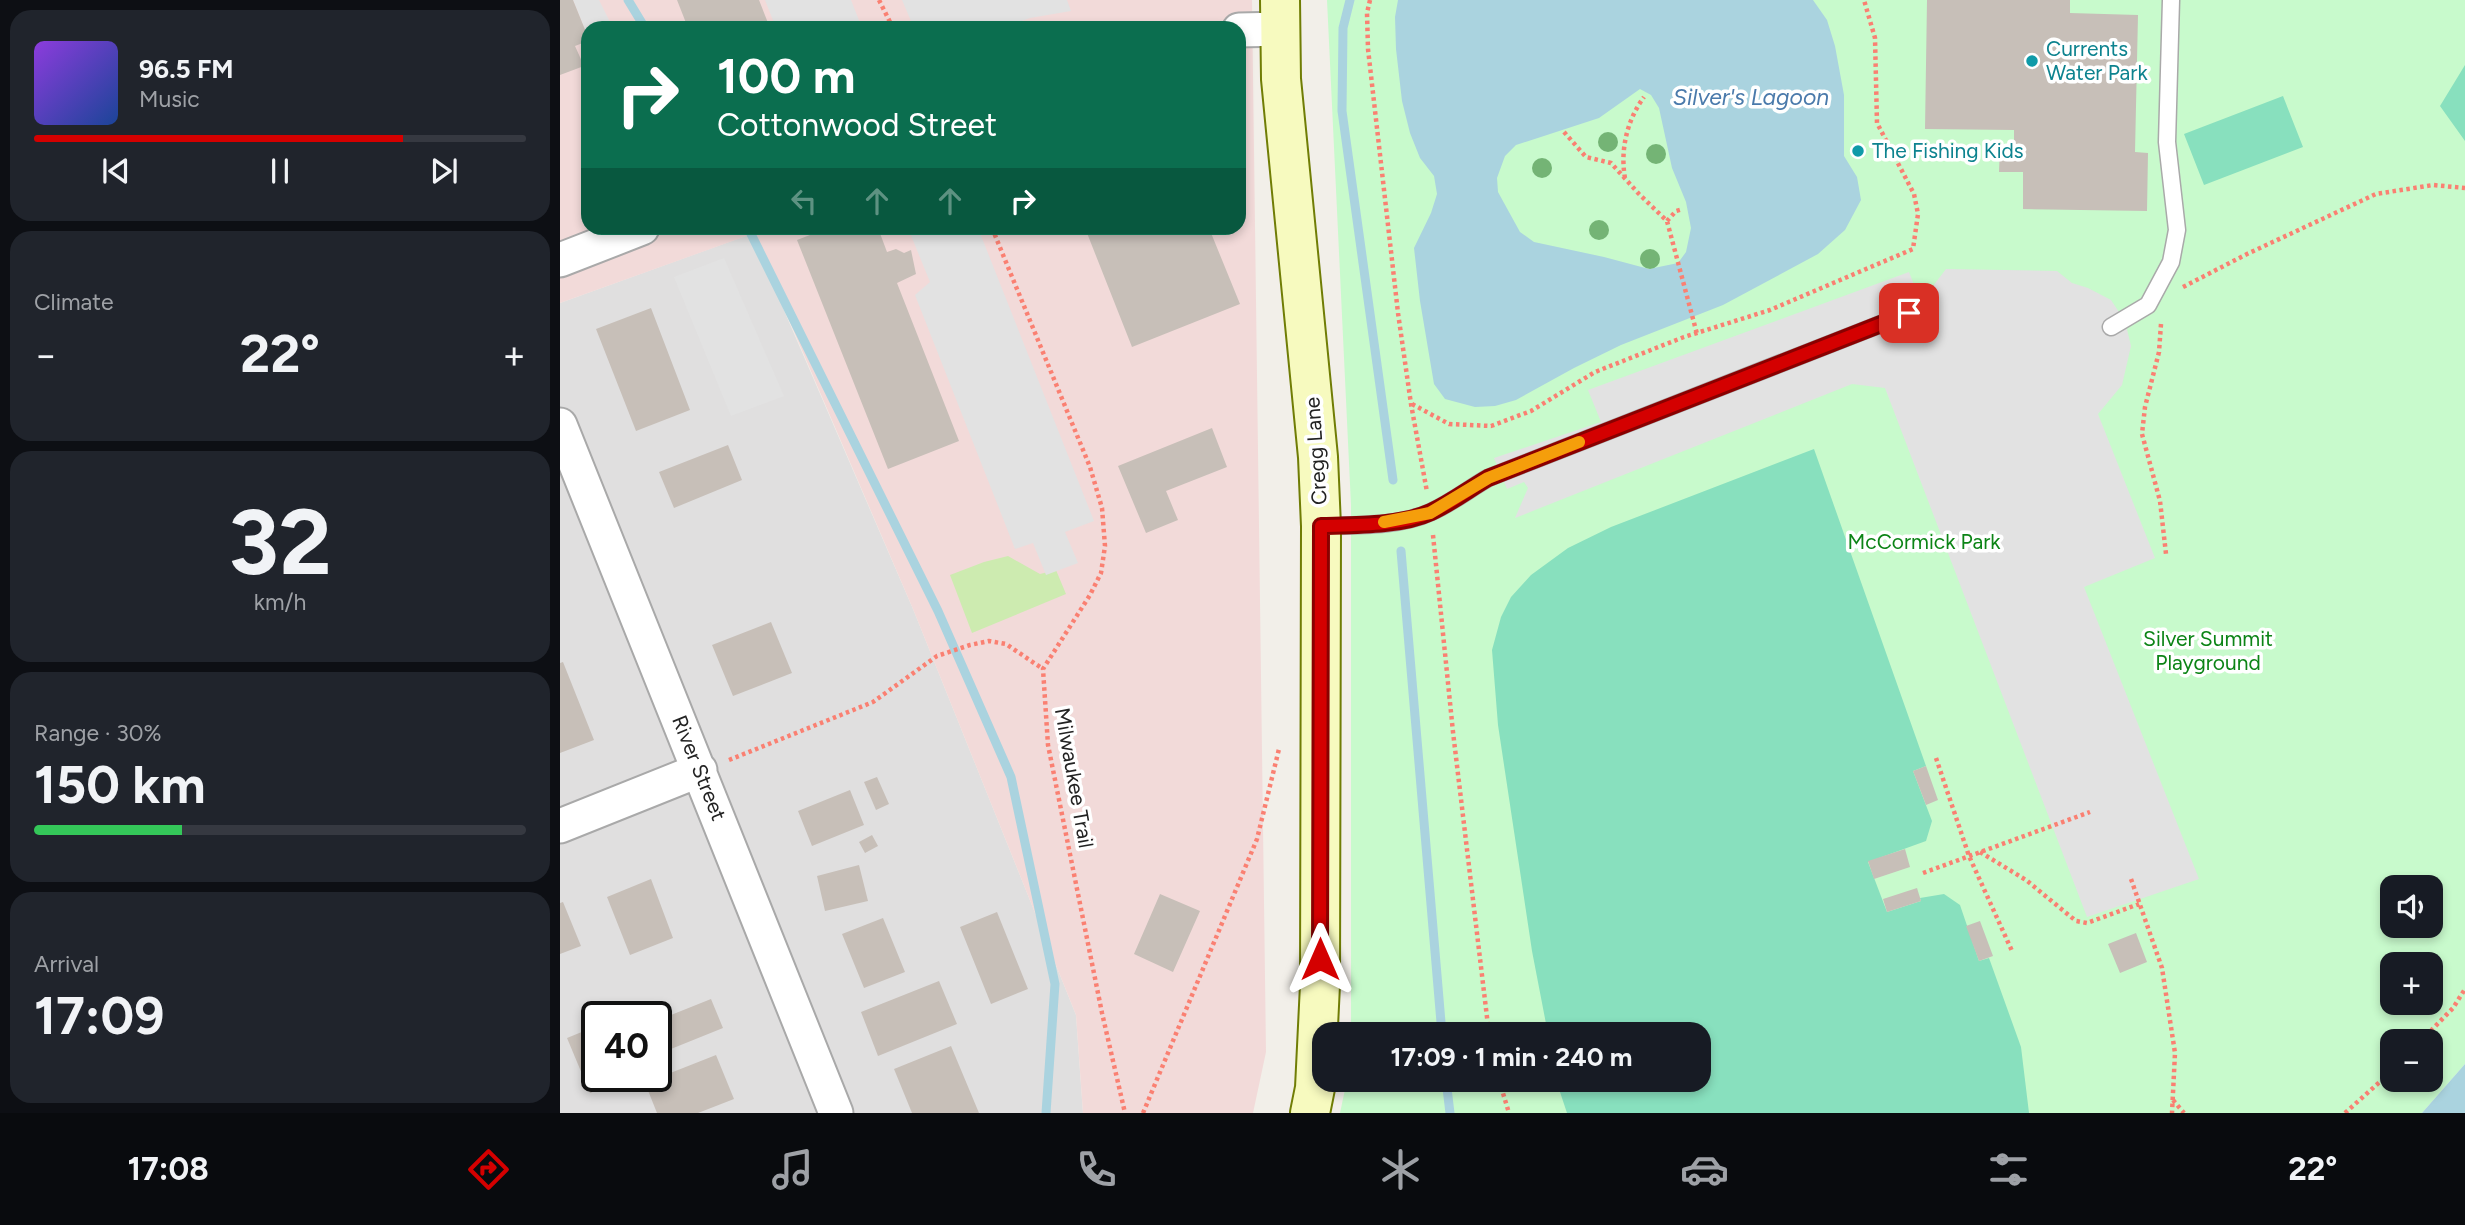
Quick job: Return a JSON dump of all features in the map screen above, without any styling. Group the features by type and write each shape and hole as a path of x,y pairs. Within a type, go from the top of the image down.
{"street":[{"path":"1246,27 1280,15"},
{"name":"Cregg Lane","path":"1280,15 1281,79 1318,457 1321,526 1320,985 1315,1088 1310,1113"},
{"path":"560,260 624,235"},
{"name":"River Street","path":"560,425 715,765 836,1113"},
{"path":"560,827 715,765"}],"lane":[{"path":"2110,327 2155,301 2171,262 2177,230 2167,142 2171,0"},
{"path":"1321,526 1359,525 1430,513 1488,478 1909,313"}],"path":[{"path":"878,0 888,21"},
{"path":"1370,0 1367,13 1368,49 1411,404 1425,481"},
{"path":"1411,404 1448,424 1490,426 1531,411 1595,372 1770,310 1913,249 1918,215 1914,194 1877,123 1875,38 1864,0"},
{"path":"1626,179 1622,160 1629,125 1632,114 1644,97"},
{"path":"1564,132 1586,157 1611,163 1667,221 1697,334"},
{"path":"2166,554 2160,501 2143,434 2145,407 2159,352 2155,301 2376,194 2433,185 2465,188"},
{"path":"1667,221 1676,211 1683,209"},
{"path":"715,765 873,702 937,656 970,645 989,641 1006,644 1043,669 1090,596 1101,573 1105,546 1102,508 1090,467 995,235"},
{"path":"1433,538 1488,1022"},
{"name":"Milwaukee Trail","path":"1043,669 1048,745 1125,1113"},
{"path":"1143,1113 1257,839 1279,749"},
{"path":"1936,758 1969,856 2012,951"},
{"path":"1923,873 2090,811"},
{"path":"1980,852 2026,880 2076,921 2087,923 2139,904"},
{"path":"2130,879 2162,968 2175,1053 2172,1113"},
{"path":"2433,1029 2453,1008 2465,989"},
{"path":"2345,1113 2380,1082"},
{"path":"1503,1092 1509,1113"},
{"path":"2173,1100 2184,1113"}],"shaded area":[{"path":"560,0 1252,0 1266,1052 1253,1113 1083,1113 1076,1015 913,609 752,235 1246,235 1246,21 581,21 581,235 749,235 560,303"},
{"path":"573,0 599,0 610,21 582,21"},
{"path":"765,0 851,0 859,21 773,21"},
{"path":"902,0 1067,0 1071,11 1022,21 911,21"},
{"path":"751,235 913,609 1076,1015 1083,1113 560,1113 560,303"},
{"path":"911,235 981,235 1094,521 1065,532 1078,563 1046,575 1033,543 1015,549 915,295 930,282"},
{"path":"724,258 784,396 731,416 674,277"},
{"path":"1946,269 2057,271 2072,283 2111,300 2125,321 2131,346 2122,385 2098,414 2155,558 2084,587 2199,879 2087,917 1885,388 1852,384 1515,518 1528,488 1524,482 1507,489 1494,458 1601,422 1588,390 1909,272 1917,292 1922,293 1933,286"}],"green space":[{"name":"McCormick Park","path":"1327,0 2465,0 2465,1064 2443,1089 2443,1029 2380,1029 2380,1092 2440,1092 2422,1113 1340,1113 1344,1092 1711,1092 1711,1022 1351,1022 1351,505"},
{"path":"2465,65 2465,141 2440,106"},
{"path":"2283,96 2303,147 2204,185 2184,134"},
{"path":"1814,449 1926,766 1913,771 1932,821 1926,841 1868,862 1887,912 1921,901 1920,898 1944,894 1960,905 1979,961 1989,958 2021,1047 2029,1113 1567,1113 1560,1092 1711,1092 1711,1022 1546,1022 1532,951 1498,725 1492,650 1501,617 1511,597 1531,575 1568,548 1611,527"},
{"path":"1008,556 1040,574 1056,570 1066,594 972,633 950,575"}],"water":[{"name":"Silver's Lagoon","path":"1398,0 1813,0 1827,20 1835,46 1844,95 1844,156 1857,177 1861,200 1845,230 1818,254 1723,305 1621,345 1516,400 1495,406 1475,407 1445,399 1434,384 1414,248 1437,194 1434,176 1420,158 1410,133 1402,101 1395,17","holes":["1640,89 1651,95 1659,108 1672,168 1686,202 1691,228 1686,252 1678,263 1649,269 1534,242 1520,232 1498,192 1497,178 1505,156 1516,145 1599,118"]},
{"path":"2465,1064 2465,1113 2422,1113"}],"building":[{"path":"560,0 573,0 582,21 581,44 575,46 581,59 581,67 560,75"},
{"path":"677,0 759,0 767,21 685,21"},
{"name":"Currents Water Park","path":"1927,0 2070,0 2070,13 2138,15 2135,152 2148,153 2147,211 2023,209 2023,172 1999,172 2000,146 2014,147 2014,130 1925,129"},
{"path":"810,235 881,235 887,252 896,249 904,253 911,250 916,274 897,283 959,441 888,469 797,240"},
{"path":"1088,235 1212,235 1240,304 1132,347"},
{"path":"651,308 690,410 636,431 596,329"},
{"path":"1212,428 1227,467 1166,491 1178,520 1146,533 1118,466"},
{"path":"728,445 742,480 674,508 659,472"},
{"path":"771,622 792,673 733,696 712,645"},
{"path":"563,662 594,740 560,753 560,663"},
{"path":"1926,766 1938,800 1926,805 1913,771"},
{"path":"877,777 889,804 876,810 864,782"},
{"path":"850,790 864,825 812,846 798,811"},
{"path":"872,835 878,846 865,853 859,842"},
{"path":"1905,849 1910,867 1874,879 1868,861"},
{"path":"859,865 868,901 825,911 817,876"},
{"path":"651,879 673,938 630,955 607,897"},
{"path":"1917,888 1921,901 1887,912 1883,899"},
{"path":"1160,894 1200,911 1173,972 1134,954"},
{"path":"563,902 581,946 560,954 560,903"},
{"path":"997,912 1028,989 991,1004 960,927"},
{"path":"883,918 905,972 864,988 842,934"},
{"path":"1980,921 1993,956 1979,961 1966,926"},
{"path":"2136,933 2147,962 2120,973 2108,944"},
{"path":"939,981 957,1024 878,1056 861,1012"},
{"path":"711,999 723,1028 672,1049 672,1015"},
{"path":"581,1032 581,1071 567,1038"},
{"path":"951,1046 979,1113 912,1113 894,1069"},
{"path":"716,1055 734,1099 698,1113 657,1113 649,1092 672,1092 672,1072"}],"waterway":[{"path":"628,0 641,21"},
{"path":"1350,0 1343,28 1342,111 1393,480"},
{"path":"751,235 938,611 1011,777 1055,984 1046,1113"},
{"path":"1401,551 1441,1022"},
{"path":"1447,1092 1450,1113"}],"slow traffic":[{"path":"1384,522 1430,513 1488,478 1579,442"}],"place":[{"name":"Currents Water Park","path":"2032,61"},
{"name":"The Fishing Kids","path":"1858,151"}],"route":[{"path":"1320,959 1321,526 1359,525 1430,513 1488,478 1909,313"}],"park label":[{"name":"Silver Summit Playground","path":"2208,651"}]}
